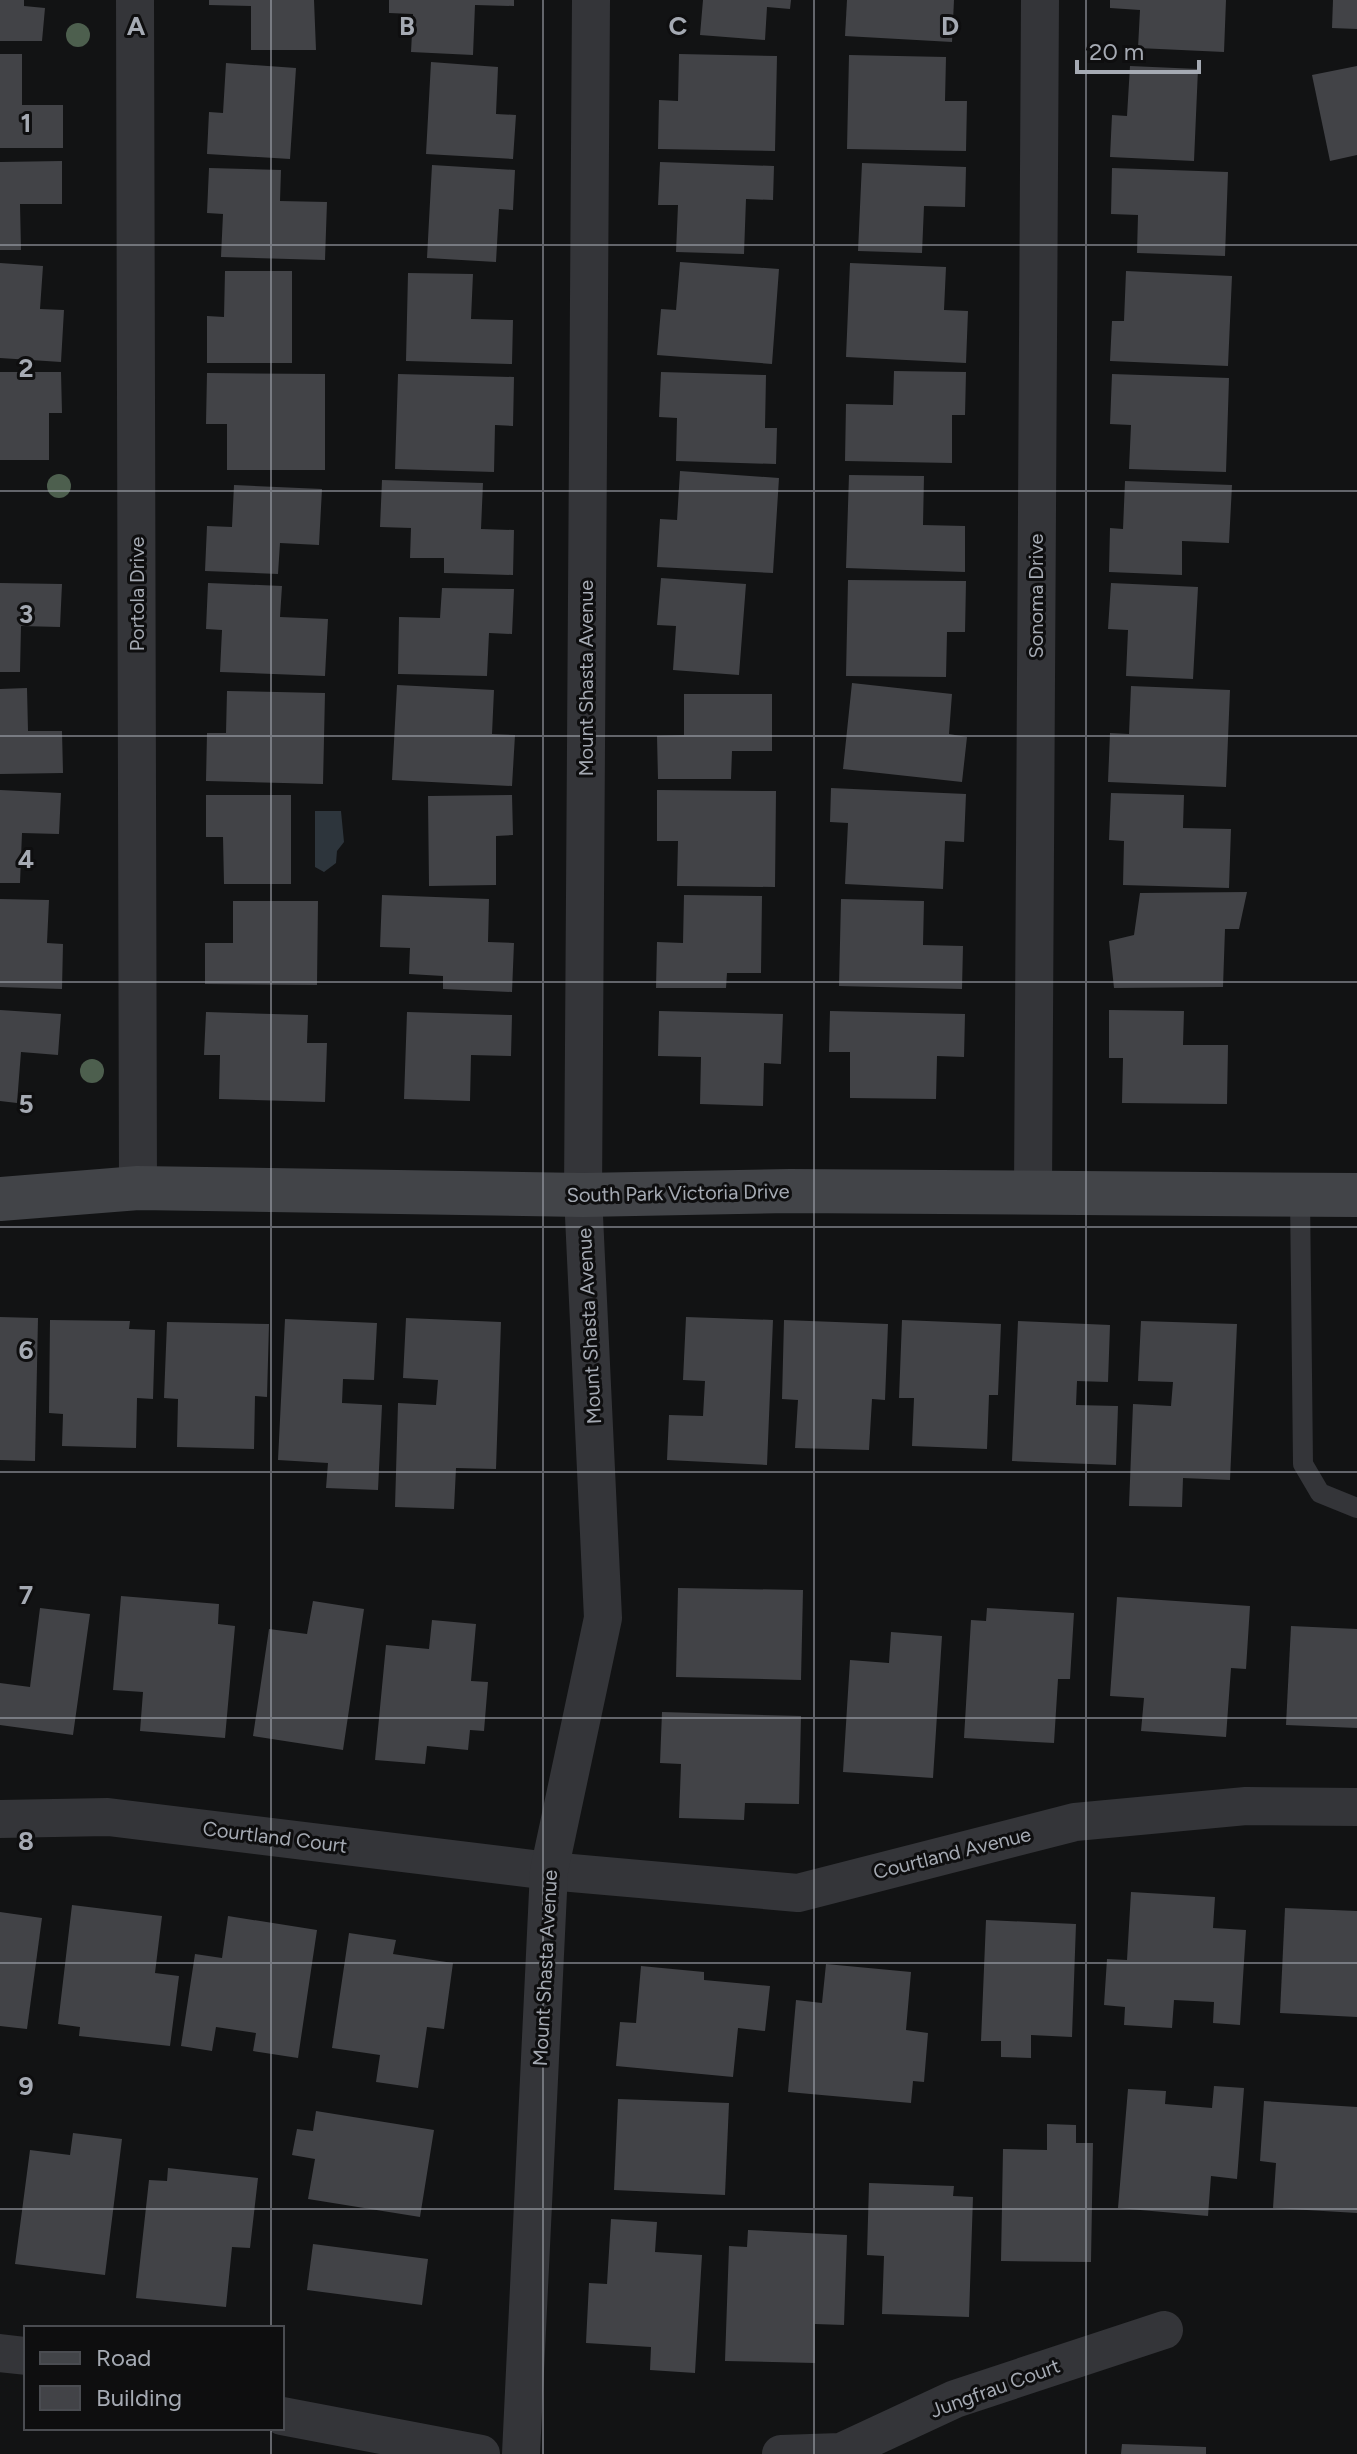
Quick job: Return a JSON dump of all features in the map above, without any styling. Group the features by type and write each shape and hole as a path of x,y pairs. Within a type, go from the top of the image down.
{"main road":[{"name":"South Park Victoria Drive","path":"0,1199 138,1188 583,1195 1033,1191 1357,1195"}],"street":[{"name":"Portola Drive","path":"135,0 138,1188"},
{"name":"Mount Shasta Avenue","path":"521,2454 549,1871 603,1618 583,1195 591,0"},
{"name":"Sonoma Drive","path":"1033,1191 1040,0"},
{"name":"Courtland Avenue","path":"549,1871 798,1893 1075,1822 1246,1806 1357,1807"},
{"name":"Courtland Court","path":"0,1819 108,1817 549,1871"},
{"name":"Jungfrau Court","path":"781,2454 841,2452 955,2399 1164,2330"},
{"path":"0,2353 24,2356"},
{"path":"284,2416 481,2454"}],"lane":[{"path":"1300,1194 1303,1464 1320,1493 1357,1508"}],"shaded area":[{"path":"315,811 341,811 344,842 337,851 336,863 324,872 315,867"}],"building":[{"path":"0,0 24,0 24,6 45,8 42,41 0,41"},
{"path":"209,0 314,0 316,50 251,50 251,6 209,5"},
{"path":"389,0 514,0 514,6 475,5 473,55 411,52 413,14 389,13"},
{"path":"703,0 791,0 790,9 767,7 765,40 700,35"},
{"path":"847,0 954,0 952,42 845,36"},
{"path":"1110,0 1226,0 1224,52 1138,48 1140,10 1110,8"},
{"path":"1333,0 1357,0 1357,29 1332,28"},
{"path":"0,54 22,54 22,105 63,105 63,148 0,148"},
{"path":"679,54 777,56 775,151 658,149 659,100 678,101"},
{"path":"849,55 946,57 945,101 967,101 966,151 847,149"},
{"path":"431,62 498,67 496,114 516,115 513,159 426,154"},
{"path":"226,63 296,68 290,159 207,154 209,112 223,113"},
{"path":"1130,66 1198,69 1194,161 1110,157 1112,115 1127,116"},
{"path":"1357,66 1357,155 1330,161 1312,75"},
{"path":"62,161 62,204 20,204 21,250 0,250 0,162"},
{"path":"660,162 774,166 773,200 746,199 744,254 676,252 678,205 658,205"},
{"path":"862,163 966,167 965,207 924,206 922,253 858,251"},
{"path":"432,165 515,170 513,210 499,209 496,262 427,258"},
{"path":"209,168 281,170 280,201 327,202 325,260 221,257 223,214 207,213"},
{"path":"1112,168 1228,172 1225,256 1137,253 1138,215 1111,214"},
{"path":"680,262 779,269 772,364 657,355 661,309 676,310"},
{"path":"0,263 43,266 40,309 64,310 61,362 0,358"},
{"path":"850,263 946,267 944,310 968,311 966,363 846,357"},
{"path":"225,271 292,271 292,363 207,363 207,316 224,317"},
{"path":"1126,271 1232,276 1228,366 1110,361 1112,321 1124,321"},
{"path":"408,273 473,274 471,319 513,320 512,364 406,361"},
{"path":"894,371 966,372 965,415 952,415 952,463 845,461 846,404 893,405"},
{"path":"0,372 61,372 62,413 49,413 49,460 0,460"},
{"path":"661,372 766,375 765,428 777,428 776,464 676,461 677,418 659,417"},
{"path":"207,373 325,374 325,470 227,470 227,424 206,424"},
{"path":"398,374 514,377 513,426 495,425 494,472 395,469"},
{"path":"1112,374 1229,378 1226,472 1129,469 1131,425 1110,424"},
{"path":"680,471 779,478 773,573 657,567 660,519 677,520"},
{"path":"849,475 924,476 923,525 965,526 965,572 846,568"},
{"path":"382,480 483,483 481,529 514,530 513,575 444,573 444,558 410,558 411,528 380,527"},
{"path":"1125,481 1232,485 1229,543 1182,541 1182,575 1109,572 1110,528 1123,529"},
{"path":"234,485 322,489 319,545 280,543 278,574 205,571 207,526 232,527"},
{"path":"661,578 746,584 739,675 673,670 676,626 657,625"},
{"path":"848,580 966,581 965,632 947,632 946,677 846,676"},
{"path":"0,583 62,584 60,627 21,626 20,672 0,672"},
{"path":"208,583 282,586 280,617 328,619 325,676 220,672 222,630 206,629"},
{"path":"1111,583 1198,587 1193,679 1126,676 1128,630 1108,629"},
{"path":"442,588 514,589 512,634 489,633 487,676 398,674 399,617 440,618"},
{"path":"852,683 952,694 949,734 967,737 962,782 843,769"},
{"path":"397,685 494,690 492,734 515,735 512,786 392,780"},
{"path":"1131,686 1230,690 1226,787 1108,782 1110,733 1129,734"},
{"path":"27,688 28,731 62,731 63,773 0,774 0,689"},
{"path":"227,691 325,693 323,784 206,781 207,733 226,733"},
{"path":"684,694 772,694 772,751 732,751 731,779 658,779 657,736 684,735"},
{"path":"831,788 966,794 964,842 945,841 943,889 845,884 848,823 830,822"},
{"path":"0,790 61,793 59,834 22,833 20,883 0,883"},
{"path":"657,790 776,791 775,887 677,886 678,841 657,841"},
{"path":"1111,793 1184,795 1183,828 1231,829 1229,888 1123,885 1124,841 1109,840"},
{"path":"206,795 291,795 291,884 224,884 223,837 206,837"},
{"path":"512,795 513,835 496,836 496,885 429,886 428,796"},
{"path":"1247,892 1239,929 1225,929 1223,987 1114,988 1109,941 1134,935 1140,893"},
{"path":"382,895 489,899 488,942 514,943 512,992 443,989 443,976 409,974 410,948 380,947"},
{"path":"684,895 762,896 761,973 727,973 726,988 656,988 657,942 683,943"},
{"path":"0,899 49,900 47,943 63,944 62,989 0,987"},
{"path":"841,899 924,901 923,945 963,946 962,989 839,986"},
{"path":"233,901 318,901 317,985 205,984 205,943 233,943"},
{"path":"0,1010 61,1014 58,1055 21,1052 17,1103 0,1101"},
{"path":"1109,1010 1184,1011 1183,1045 1228,1045 1227,1104 1122,1103 1123,1058 1109,1058"},
{"path":"659,1011 783,1014 781,1064 764,1063 763,1106 700,1104 701,1057 658,1056"},
{"path":"830,1011 965,1014 964,1057 937,1056 936,1099 850,1098 850,1052 829,1052"},
{"path":"206,1012 308,1015 307,1043 327,1043 325,1102 219,1099 220,1055 204,1055"},
{"path":"407,1012 512,1015 511,1056 471,1055 470,1101 404,1099"},
{"path":"0,1317 38,1318 35,1461 0,1460"},
{"path":"686,1317 773,1320 767,1465 667,1460 669,1415 703,1416 705,1381 683,1380"},
{"path":"406,1318 501,1322 496,1469 456,1468 454,1509 395,1507 398,1403 436,1405 438,1380 403,1378"},
{"path":"285,1319 377,1323 374,1380 343,1379 342,1403 382,1405 378,1490 326,1488 328,1463 278,1460"},
{"path":"50,1320 130,1321 129,1329 155,1330 153,1399 137,1398 136,1448 62,1446 63,1414 49,1413"},
{"path":"784,1320 888,1324 885,1400 872,1399 869,1450 795,1448 798,1400 782,1399"},
{"path":"902,1320 1001,1324 998,1395 989,1395 987,1449 912,1446 914,1398 899,1398"},
{"path":"1018,1321 1110,1325 1108,1382 1077,1381 1076,1405 1118,1406 1116,1465 1012,1461"},
{"path":"1141,1321 1237,1324 1230,1480 1183,1478 1182,1507 1129,1506 1133,1404 1171,1406 1173,1382 1138,1381"},
{"path":"167,1322 269,1324 267,1397 255,1396 254,1449 177,1447 178,1399 164,1398"},
{"path":"678,1588 803,1590 801,1680 676,1677"},
{"path":"121,1596 219,1604 218,1624 235,1626 225,1738 140,1731 143,1692 113,1690"},
{"path":"1117,1597 1250,1606 1246,1669 1231,1668 1226,1737 1141,1731 1144,1698 1110,1696"},
{"path":"313,1601 364,1609 343,1750 253,1736 269,1629 307,1634"},
{"path":"40,1608 90,1614 73,1735 0,1725 0,1683 30,1687"},
{"path":"987,1608 1074,1613 1070,1679 1058,1679 1054,1743 964,1738 971,1620 986,1621"},
{"path":"432,1620 476,1624 471,1681 488,1682 484,1731 470,1730 468,1750 427,1746 425,1764 375,1760 386,1645 429,1649"},
{"path":"1291,1626 1357,1629 1357,1728 1286,1725"},
{"path":"891,1632 942,1636 933,1778 843,1772 850,1660 889,1663"},
{"path":"662,1712 801,1716 799,1804 745,1803 744,1820 679,1818 681,1764 660,1763"},
{"path":"1131,1892 1215,1897 1213,1928 1246,1930 1240,2025 1213,2023 1214,2002 1174,2000 1172,2028 1124,2025 1125,2007 1104,2005 1107,1959 1127,1960"},
{"path":"72,1905 162,1916 155,1973 179,1976 170,2046 79,2036 80,2027 58,2024"},
{"path":"1285,1908 1357,1911 1357,2017 1280,2013"},
{"path":"0,1912 42,1918 27,2029 0,2026"},
{"path":"228,1916 317,1930 298,2058 253,2051 256,2033 216,2027 212,2051 181,2046 195,1954 222,1958"},
{"path":"986,1920 1076,1924 1072,2037 1031,2035 1031,2058 1001,2057 1001,2041 981,2041"},
{"path":"349,1933 396,1940 393,1954 453,1963 444,2029 427,2027 418,2088 376,2082 380,2055 332,2048"},
{"path":"826,1964 911,1972 906,2030 928,2033 924,2082 913,2081 911,2103 788,2092 796,2000 822,2003"},
{"path":"641,1966 704,1972 704,1980 770,1986 765,2031 738,2028 733,2077 616,2066 620,2022 636,2023"},
{"path":"1214,2086 1244,2088 1237,2179 1211,2176 1208,2216 1118,2208 1128,2089 1166,2091 1165,2104 1212,2108"},
{"path":"618,2099 729,2103 725,2195 614,2190"},
{"path":"1264,2101 1357,2107 1357,2213 1273,2208 1276,2163 1260,2161"},
{"path":"316,2111 434,2130 420,2217 308,2199 315,2159 292,2155 297,2129 313,2131"},
{"path":"1047,2124 1076,2125 1076,2143 1093,2143 1091,2262 1001,2261 1003,2149 1047,2150"},
{"path":"73,2133 122,2139 105,2275 15,2264 30,2150 70,2155"},
{"path":"168,2168 258,2178 250,2248 232,2247 226,2307 136,2298 149,2180 167,2181"},
{"path":"869,2183 954,2186 953,2196 973,2197 969,2317 882,2314 884,2256 867,2255"},
{"path":"611,2219 657,2222 655,2252 702,2255 695,2373 650,2370 651,2347 586,2343 589,2283 607,2284"},
{"path":"748,2230 847,2235 844,2325 815,2324 815,2363 725,2361 729,2246 747,2247"},
{"path":"313,2244 428,2259 422,2305 307,2290"},
{"path":"1122,2444 1206,2447 1206,2454 1121,2454"}]}
